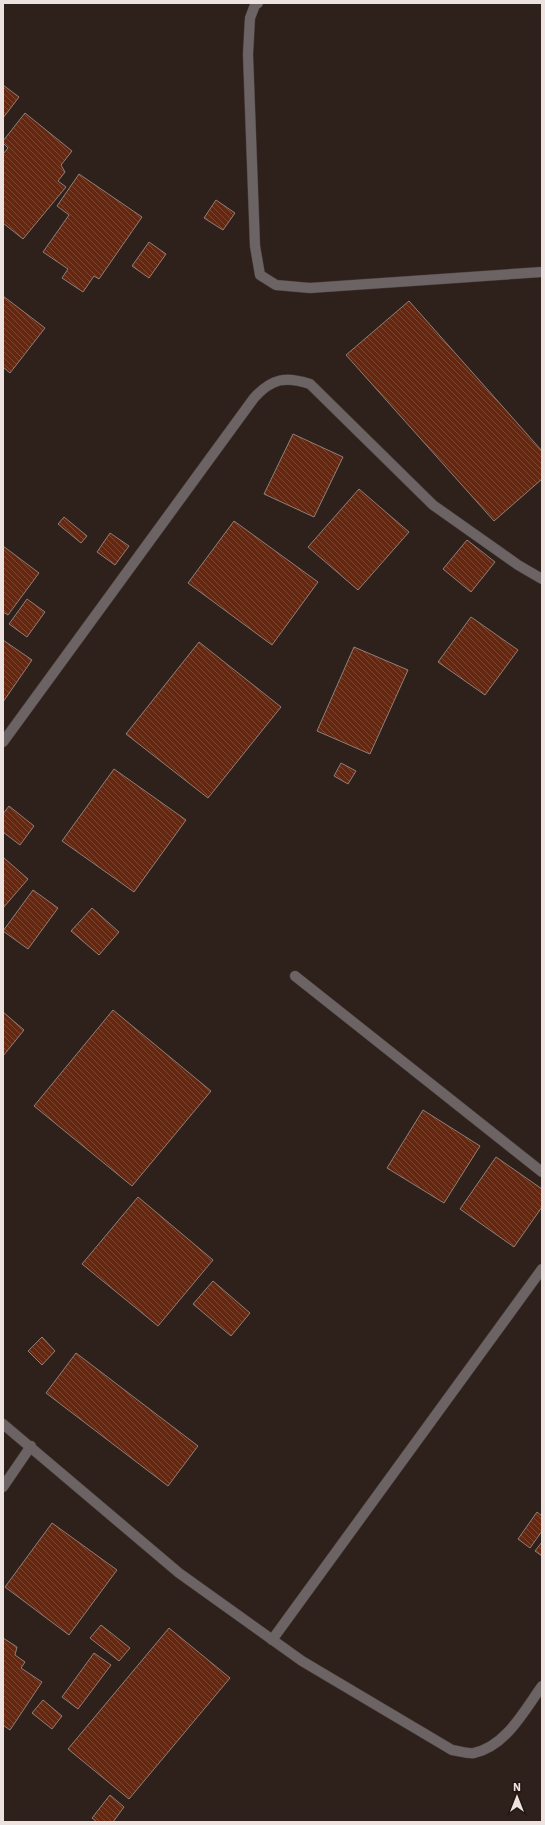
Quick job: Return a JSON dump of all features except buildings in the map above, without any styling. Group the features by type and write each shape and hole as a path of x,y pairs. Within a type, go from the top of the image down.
{"street":[{"path":"258,3 255,5 250,18 248,54 255,246 260,275 276,285 310,288 542,272"},
{"path":"3,742 254,398 264,387 278,381 293,379 310,384 433,505 518,565 542,579"},
{"path":"295,976 542,1172"},
{"path":"272,1640 542,1269"},
{"path":"3,1424 31,1446 179,1573 302,1661 452,1750 473,1753 491,1747 511,1729 542,1686"},
{"path":"3,1486 31,1446"}]}
